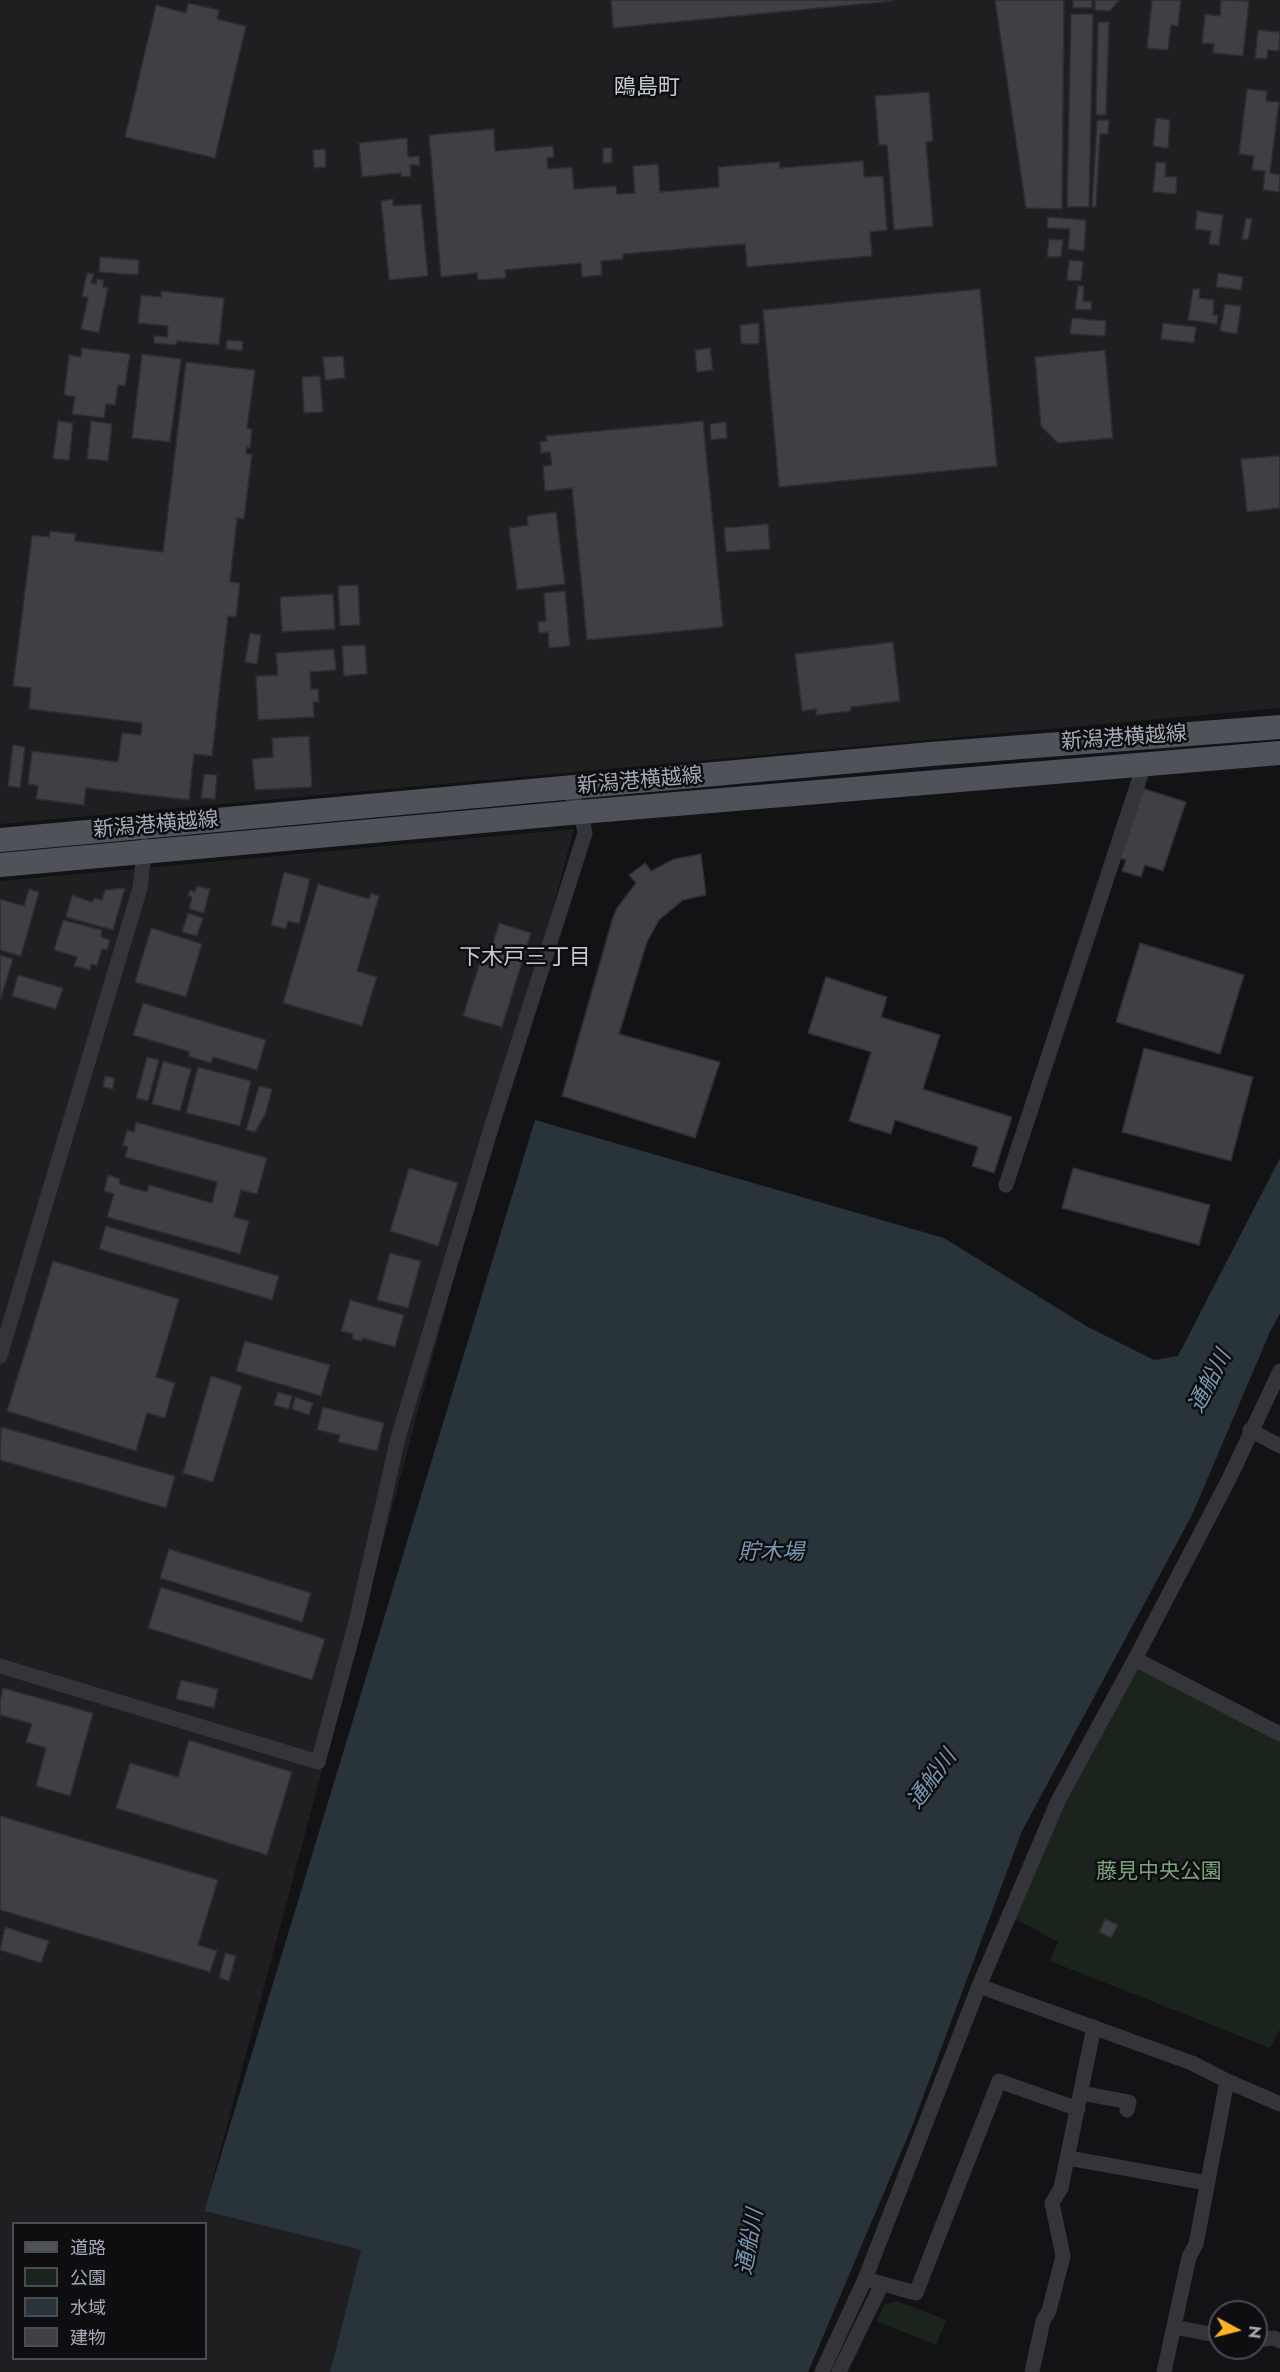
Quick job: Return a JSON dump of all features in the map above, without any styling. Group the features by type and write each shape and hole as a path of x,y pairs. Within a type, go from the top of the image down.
{"main road":[{"name":"新潟港横越線","path":"0,840 931,754 1280,727"},
{"name":"新潟港横越線","path":"0,865 581,812 1280,753"}],"street":[{"path":"1006,1185 1144,765"},
{"path":"0,1666 318,1762 356,1622 398,1438 492,1125 585,833 581,812 568,788"},
{"path":"0,1356 140,888 146,827"},
{"path":"822,2372 865,2279 979,1986 1058,1801 1228,1479 1280,1371"},
{"path":"1250,1430 1280,1446"},
{"path":"1135,1659 1280,1734"},
{"path":"979,1986 1192,2064 1280,2104"},
{"path":"1032,2372 1043,2321 1049,2311 1063,2256 1052,2203 1061,2188 1094,2027"},
{"path":"865,2279 916,2293 999,2081 1078,2109"},
{"path":"1164,2372 1189,2257 1196,2244 1227,2081"},
{"path":"1081,2093 1129,2102 1127,2110"},
{"path":"1068,2158 1207,2183"},
{"path":"839,2372 882,2284"},
{"path":"1174,2327 1208,2334"}],"shaded area":[{"path":"0,0 1280,0 1280,708 0,824"},
{"path":"574,829 204,2211 361,2250 330,2372 0,2372 0,881"}],"green space":[{"name":"藤見中央公園","path":"1135,1659 1280,1734 1280,2029 1270,2048 1050,1961 1058,1942 1010,1916"},
{"path":"897,2301 946,2320 936,2345 876,2321 885,2304"}],"water":[{"name":"貯木場","path":"535,1120 944,1238 1088,1327 1154,1360 1178,1356 1280,1158 1280,1313 1192,1515 1022,1831 913,2124 808,2372 330,2372 361,2250 204,2211"}],"building":[{"path":"611,0 893,0 893,1 613,28"},
{"path":"995,0 1064,0 1062,209 1026,208"},
{"path":"1073,0 1092,0 1092,8 1073,8"},
{"path":"1095,0 1119,0 1110,11 1095,10"},
{"path":"1152,0 1181,0 1178,26 1171,25 1168,50 1147,48"},
{"path":"1221,0 1249,1 1243,56 1213,53 1214,44 1202,43 1205,14 1220,16"},
{"path":"188,3 219,10 217,19 246,26 215,158 125,137 156,5 186,13"},
{"path":"1071,14 1093,14 1089,207 1067,207"},
{"path":"1098,22 1109,22 1106,115 1096,115"},
{"path":"1258,30 1280,32 1279,51 1268,50 1267,59 1255,58"},
{"path":"1247,89 1267,91 1266,101 1279,102 1270,173 1280,175 1279,192 1263,190 1265,171 1252,170 1254,156 1239,154"},
{"path":"929,92 933,141 926,142 933,226 894,230 887,145 879,145 875,96"},
{"path":"1156,118 1170,120 1168,148 1153,146"},
{"path":"1097,120 1109,120 1108,134 1100,134 1096,207 1092,207"},
{"path":"494,129 495,151 553,146 554,157 547,158 548,169 572,167 574,189 616,186 617,194 635,193 633,166 658,164 660,192 719,187 718,167 779,162 780,168 863,161 864,177 883,176 887,230 870,232 872,256 747,267 745,244 623,254 623,259 601,261 602,275 582,277 581,263 505,270 506,278 478,280 477,273 441,277 429,135"},
{"path":"407,138 408,157 419,156 420,165 410,165 411,176 401,177 401,173 362,177 359,143"},
{"path":"603,148 612,148 612,163 603,163"},
{"path":"325,149 326,167 314,168 313,150"},
{"path":"1156,162 1166,163 1165,176 1177,177 1176,194 1153,192"},
{"path":"393,199 393,206 421,204 428,276 389,280 381,201"},
{"path":"1197,211 1223,215 1219,245 1209,244 1211,231 1195,229"},
{"path":"1048,217 1086,220 1084,251 1068,249 1070,229 1047,228"},
{"path":"1246,218 1252,219 1248,240 1242,239"},
{"path":"1049,239 1063,240 1061,257 1047,257"},
{"path":"100,257 139,260 138,275 99,272"},
{"path":"1069,260 1083,261 1081,281 1067,280"},
{"path":"87,273 94,274 91,283 96,284 97,279 104,280 103,287 108,288 99,333 81,329 88,298 82,296"},
{"path":"1218,273 1243,277 1241,290 1216,287"},
{"path":"1078,286 1084,286 1083,301 1092,302 1091,310 1075,309"},
{"path":"980,289 997,466 779,487 763,310"},
{"path":"1193,289 1200,289 1199,298 1214,300 1213,315 1218,315 1217,324 1188,320"},
{"path":"161,291 224,298 219,345 177,341 176,345 154,343 154,336 167,337 168,326 138,323 141,295 161,297"},
{"path":"1225,304 1241,306 1237,334 1220,331"},
{"path":"1072,318 1106,321 1105,336 1070,334"},
{"path":"759,323 759,344 741,344 740,325"},
{"path":"1163,323 1196,327 1194,343 1161,339"},
{"path":"227,340 243,341 242,351 226,349"},
{"path":"82,348 130,354 125,386 118,385 115,405 106,404 104,418 72,414 75,397 64,395 69,355 81,357"},
{"path":"710,348 713,370 697,372 695,350"},
{"path":"1105,350 1113,438 1058,443 1041,426 1035,357"},
{"path":"142,354 181,359 170,442 132,438"},
{"path":"343,356 345,378 325,380 323,357"},
{"path":"186,362 255,370 247,428 252,429 250,448 247,447 246,454 252,454 244,519 237,518 230,582 240,583 236,617 228,616 212,756 194,754 189,800 86,788 84,805 36,799 38,786 28,784 32,751 118,762 122,733 141,735 142,723 29,709 31,688 13,686 32,535 49,537 50,531 76,534 75,541 163,552"},
{"path":"320,376 323,412 304,413 302,377"},
{"path":"58,421 73,423 69,460 53,459"},
{"path":"91,421 112,424 108,461 87,459"},
{"path":"703,421 723,627 587,640 572,488 545,491 543,466 552,465 550,452 541,453 540,442 547,441 546,436"},
{"path":"726,422 727,438 711,440 710,424"},
{"path":"1280,456 1280,508 1247,512 1241,459"},
{"path":"556,512 565,584 517,590 509,528 528,525 527,516"},
{"path":"768,524 770,549 726,552 724,528"},
{"path":"358,585 360,625 340,626 338,586"},
{"path":"565,591 570,646 549,648 548,632 539,633 538,622 546,621 544,593"},
{"path":"333,594 335,629 282,632 280,597"},
{"path":"250,633 261,635 257,664 245,662"},
{"path":"893,642 900,701 851,707 851,711 816,715 816,709 802,711 795,654"},
{"path":"365,645 367,674 344,676 342,646"},
{"path":"334,649 336,670 310,672 311,689 318,689 319,702 313,702 314,717 258,720 256,676 278,675 276,653"},
{"path":"309,736 312,787 255,790 252,759 273,757 272,738"},
{"path":"13,745 25,747 20,788 8,786"},
{"path":"204,774 217,775 215,799 201,798"},
{"path":"1142,788 1186,802 1163,871 1145,865 1141,877 1122,871 1126,860 1119,858"},
{"path":"701,854 706,895 683,900 659,920 647,942 619,1034 720,1062 695,1138 562,1096 613,917 636,883 629,875 645,863 651,871 674,859"},
{"path":"284,872 310,879 299,924 288,921 286,929 271,925"},
{"path":"318,884 369,899 371,893 379,896 357,971 377,977 362,1026 283,1003"},
{"path":"197,886 210,889 204,913 189,909 192,897 188,896 190,890 195,892"},
{"path":"125,888 113,930 66,917 72,895 92,902 94,898 102,900 105,890"},
{"path":"29,889 39,892 21,956 0,950 0,899 24,906"},
{"path":"188,913 203,918 197,936 182,932"},
{"path":"63,920 102,930 101,937 110,940 107,950 102,949 97,966 91,964 90,970 74,966 77,957 54,950"},
{"path":"499,923 531,933 502,1027 463,1016 480,962 487,964"},
{"path":"151,928 202,944 186,997 135,982"},
{"path":"1140,943 1244,975 1220,1054 1116,1022"},
{"path":"0,955 13,959 0,1001"},
{"path":"18,975 63,988 56,1009 12,996"},
{"path":"826,977 887,997 881,1017 940,1035 923,1089 1012,1117 994,1173 972,1166 978,1147 895,1120 891,1134 849,1121 871,1052 808,1033"},
{"path":"143,1003 266,1040 257,1070 213,1057 211,1063 188,1056 190,1052 133,1035"},
{"path":"1144,1048 1253,1077 1231,1161 1122,1132"},
{"path":"147,1057 159,1060 148,1101 136,1098"},
{"path":"163,1061 191,1069 180,1111 152,1104"},
{"path":"198,1067 251,1081 240,1126 186,1113"},
{"path":"105,1076 114,1078 113,1089 103,1087"},
{"path":"259,1086 272,1089 266,1113 255,1132 246,1130"},
{"path":"136,1122 267,1158 257,1194 241,1190 234,1217 249,1221 240,1254 107,1217 114,1194 104,1191 108,1175 120,1179 119,1184 147,1192 149,1185 212,1203 217,1182 125,1157 128,1147 123,1145 127,1130 134,1132"},
{"path":"409,1168 458,1183 438,1246 390,1231"},
{"path":"1073,1168 1210,1205 1199,1245 1062,1208"},
{"path":"106,1226 279,1276 272,1300 99,1249"},
{"path":"390,1253 421,1261 408,1308 377,1300"},
{"path":"53,1261 179,1299 156,1377 175,1383 165,1418 147,1413 136,1451 7,1411"},
{"path":"350,1300 404,1315 395,1347 362,1338 362,1341 352,1339 353,1334 341,1331"},
{"path":"245,1341 330,1365 321,1396 236,1371"},
{"path":"211,1376 242,1386 213,1482 183,1473"},
{"path":"278,1392 292,1396 289,1409 274,1405"},
{"path":"295,1397 313,1403 309,1415 292,1409"},
{"path":"323,1407 384,1423 377,1451 338,1442 340,1435 317,1430"},
{"path":"1,1427 175,1476 166,1508 0,1460"},
{"path":"169,1549 311,1593 302,1622 160,1578"},
{"path":"161,1587 325,1639 312,1680 148,1628"},
{"path":"181,1680 218,1689 214,1708 176,1699"},
{"path":"3,1688 93,1713 70,1796 36,1786 46,1748 26,1742 32,1724 0,1715"},
{"path":"189,1740 292,1772 267,1855 116,1808 130,1763 178,1777"},
{"path":"0,1816 218,1880 198,1945 217,1951 210,1972 0,1910"},
{"path":"1105,1919 1118,1925 1111,1938 1099,1932"},
{"path":"5,1927 49,1941 41,1963 0,1950"},
{"path":"225,1953 236,1956 229,1981 219,1978"}],"district":[{"name":"鴎島町","path":"647,89"},
{"name":"下木戸三丁目","path":"525,959"}],"water label":[{"name":"通船川","path":"1211,1382"},
{"name":"通船川","path":"933,1780"},
{"name":"通船川","path":"751,2242"}]}
